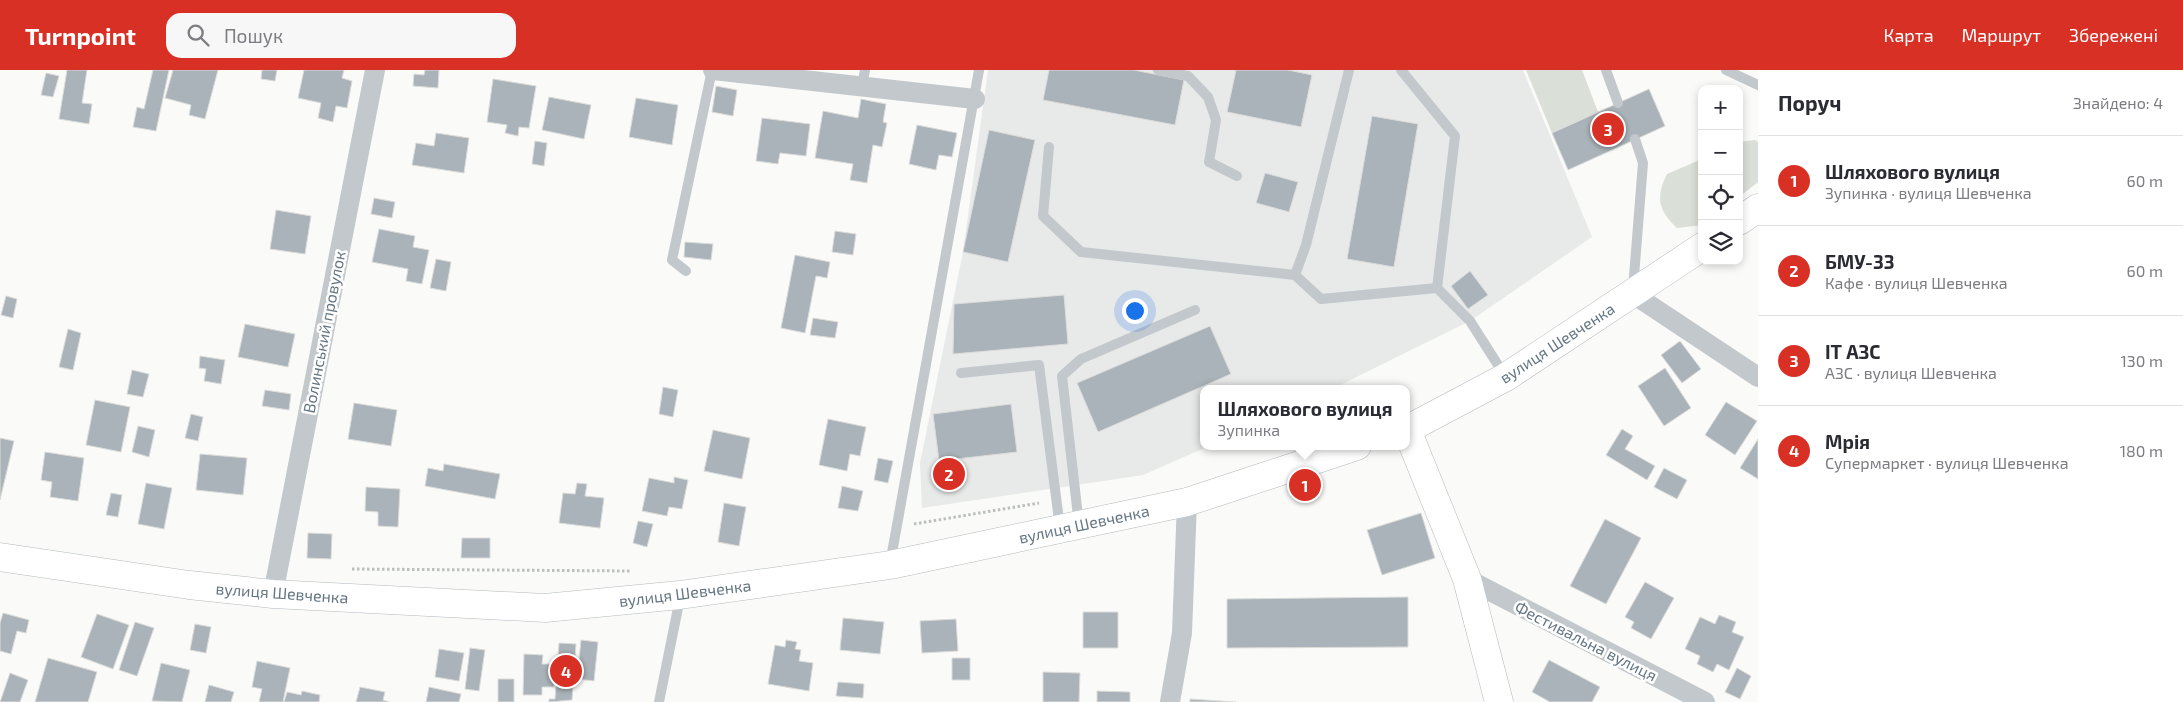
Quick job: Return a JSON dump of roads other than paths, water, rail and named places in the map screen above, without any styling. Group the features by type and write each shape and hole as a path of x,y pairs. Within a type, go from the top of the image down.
{"street":[{"name":"Волинський провулок","path":"274,594 374,70"},
{"path":"712,70 863,78 975,99"},
{"path":"1740,220 1758,208"},
{"name":"вулиця Шевченка","path":"1410,428 1506,377 1698,250"},
{"path":"1633,294 1758,377"},
{"path":"1410,437 1467,579 1499,702"},
{"name":"вулиця Шевченка","path":"0,558 189,585 274,594 545,608 680,595 890,565 1187,502 1345,450"},
{"path":"1170,702 1182,633 1187,502"},
{"name":"Фестивальна вулиця","path":"1467,579 1705,702"}],"lane":[{"path":"686,271 672,260 712,70"},
{"path":"890,565 979,70"},
{"path":"1158,70 1188,76 1208,97 1216,120 1209,162 1236,176"},
{"path":"1296,275 1306,245 1349,70"},
{"path":"1401,70 1455,136 1437,288"},
{"path":"1606,70 1618,103"},
{"path":"1726,70 1758,85"},
{"path":"1633,294 1643,163 1635,139"},
{"path":"1049,147 1043,216 1081,252 1296,275 1321,299 1437,288 1470,320 1506,377"},
{"path":"1070,527 1062,376 1081,359 1195,310"},
{"path":"961,373 1039,366 1056,500 1070,527"},
{"path":"659,702 680,595"}],"place":[{"name":"ІТ АЗС","path":"1608,129"},
{"name":"БМУ-33","path":"949,474"},
{"name":"Шляхового вулиця","path":"1305,485"},
{"name":"Мрія","path":"566,671"}]}
